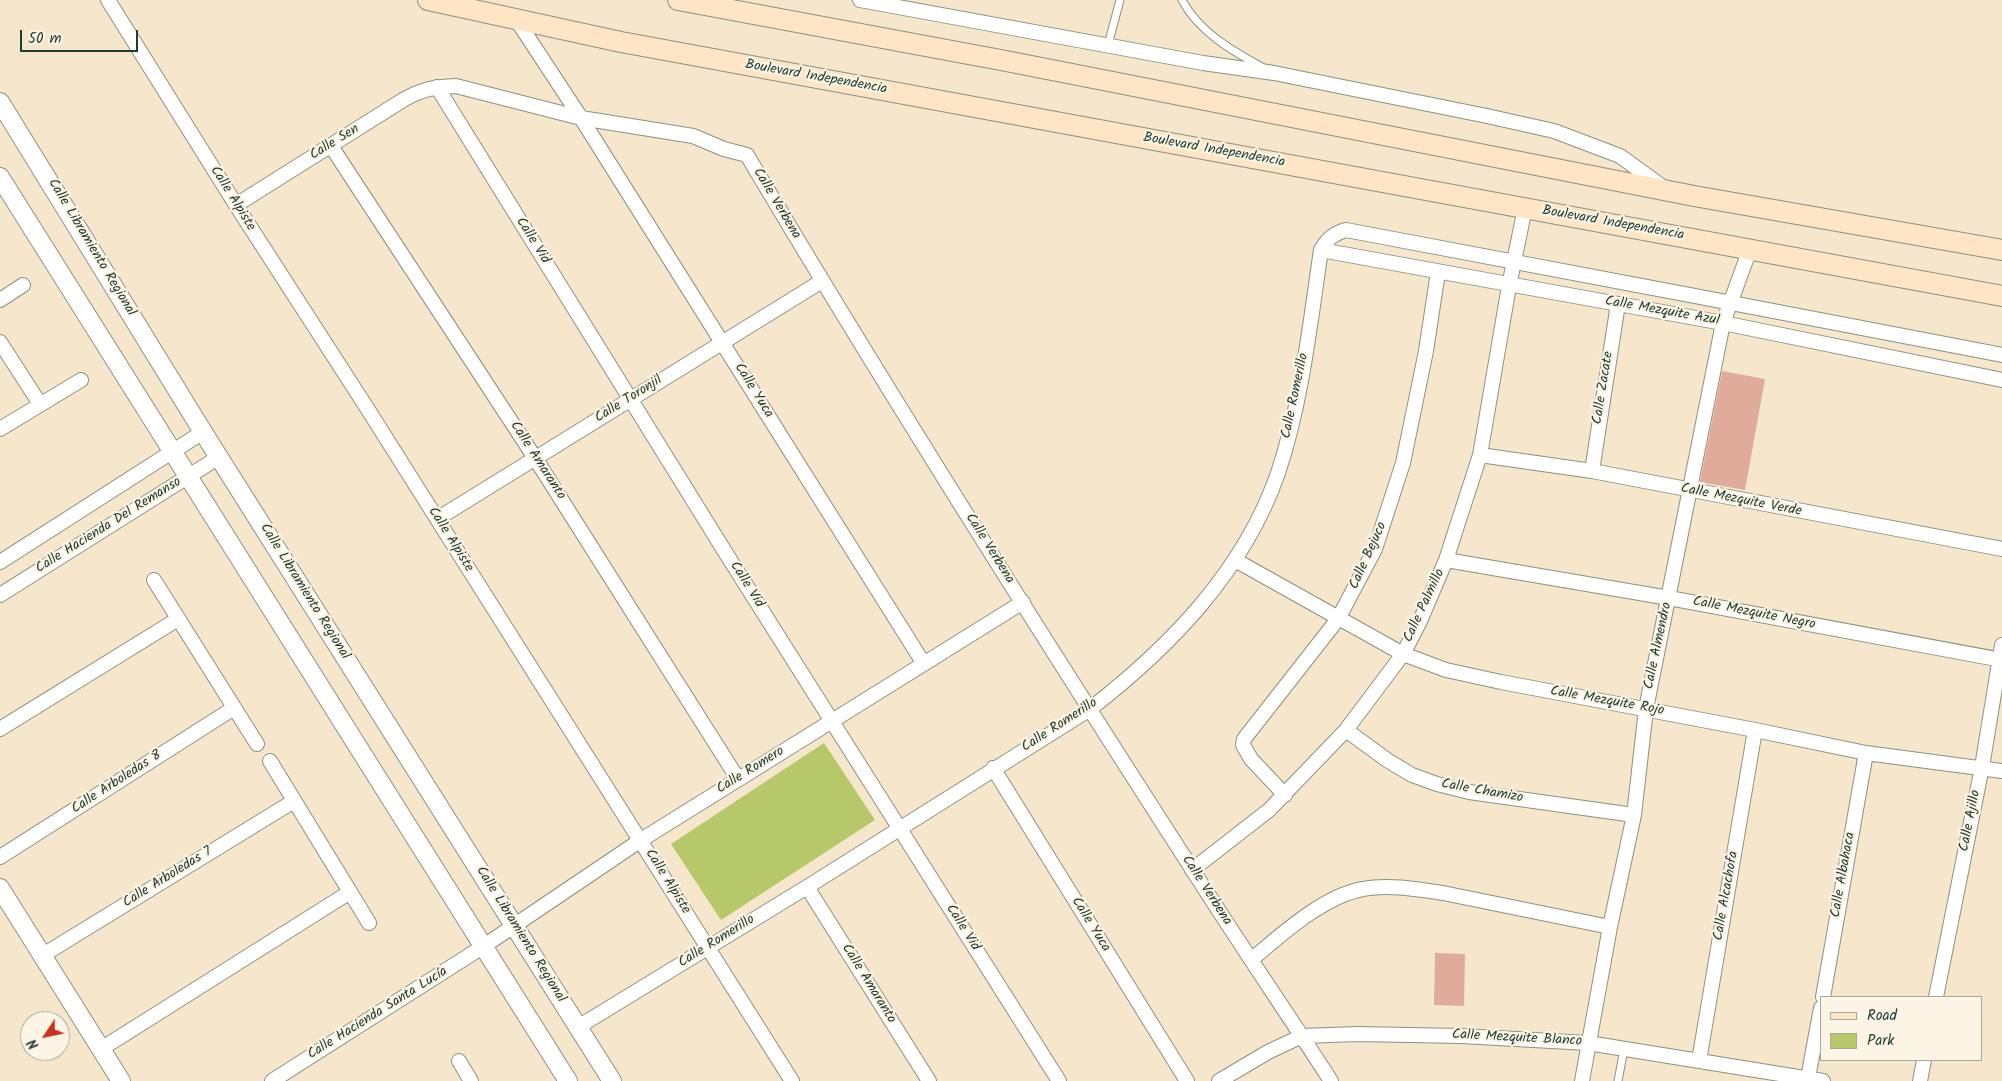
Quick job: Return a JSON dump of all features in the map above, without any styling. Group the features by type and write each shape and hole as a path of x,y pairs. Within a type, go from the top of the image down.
{"main road":[{"name":"Boulevard Independencia","path":"428,0 621,42 1750,248 2002,296"},
{"path":"678,0 996,59 1666,190 2002,250"}],"street":[{"name":"Calle Alpiste","path":"108,0 792,1081"},
{"path":"860,0 1108,46 1274,73 1554,131 1620,156 1666,190"},
{"name":"Calle Yuca","path":"516,19 723,342 924,664"},
{"path":"437,87 456,86 482,91 581,118"},
{"name":"Calle Sen","path":"236,204 402,100 420,90 437,87"},
{"name":"Calle Vid","path":"437,87 630,400 1059,1081"},
{"name":"Calle Libramiento Regional","path":"0,102 203,432 612,1081"},
{"name":"Calle Verbena","path":"581,118 693,136 724,149 747,155 822,282 1090,709 1192,870 1331,1081"},
{"name":"Calle Amaranto","path":"331,146 535,458 738,779"},
{"path":"0,178 568,1081"},
{"name":"Calle Palmillo","path":"1192,870 1250,827 1286,795 1346,730 1403,654 1432,596 1446,560 1480,455 1509,286 1526,208"},
{"path":"1321,250 1331,236 1346,230 2002,355"},
{"name":"Calle Almendro","path":"1582,1081 1610,927 1634,815 1646,709 1689,491 1723,323 1750,248"},
{"name":"Calle Mezquite Azul","path":"1321,250 1509,286 1723,323 2002,380"},
{"name":"Calle Romerillo","path":"578,1027 807,887 993,768 1090,709 1127,680 1194,615 1235,560 1261,514 1274,481 1293,420 1321,250"},
{"name":"Calle Bejuco","path":"1286,795 1251,759 1243,745 1244,739 1338,618 1375,549 1403,463 1426,351 1438,272"},
{"name":"Calle Toronjil","path":"436,519 822,282"},
{"path":"0,300 23,285"},
{"name":"Calle Zacate","path":"1592,471 1618,304"},
{"path":"0,342 40,404"},
{"path":"0,429 81,380"},
{"name":"Calle Hacienda Del Remanso","path":"0,562 203,432"},
{"name":"Calle Mezquite Verde","path":"1480,455 1592,471 1689,491 2002,549"},
{"name":"Calle Hacienda Del Remanso","path":"0,595 219,457"},
{"name":"Calle Mezquite Rojo","path":"1235,560 1403,654 1446,670 1866,753 2002,771"},
{"name":"Calle Mezquite Negro","path":"1446,560 1669,598 2001,660"},
{"path":"154,580 257,744"},
{"name":"Calle Romero","path":"484,946 641,840 1023,602"},
{"path":"0,729 178,619"},
{"name":"Calle Ajillo","path":"1936,996 1982,767 2002,645"},
{"name":"Calle Arboledas 8","path":"0,857 234,708"},
{"name":"Calle Chamizo","path":"1346,730 1387,760 1412,775 1438,784 1470,792 1634,815"},
{"name":"Calle Alcachofa","path":"1699,1061 1755,730"},
{"name":"Calle Albahaca","path":"1823,996 1866,753"},
{"path":"270,761 369,922"},
{"name":"Calle Yuca","path":"993,768 1187,1081"},
{"name":"Calle Arboledas 7","path":"43,955 294,801"},
{"name":"Calle Amaranto","path":"807,887 929,1081"},
{"path":"0,888 121,1081"},
{"path":"1251,960 1305,916 1334,899 1362,889 1416,889 1443,893 1610,927"},
{"path":"101,1049 350,892"},
{"name":"Calle Hacienda Santa Lucía","path":"272,1081 484,946"},
{"path":"1808,1078 1820,1013"},
{"name":"Calle Mezquite Blanco","path":"1219,1081 1268,1052 1302,1036 1358,1034 1461,1036 1588,1043 1823,1081"},
{"path":"459,1061 470,1081"},
{"path":"1920,1081 1924,1061"}],"lane":[{"path":"1108,46 1120,0"},
{"path":"1182,0 1197,22 1211,34 1250,61 1274,73"},
{"path":"1618,1081 1624,1049"}],"green space":[{"path":"824,743 875,820 721,920 671,844"}],"building":[{"path":"1722,371 1765,379 1745,490 1700,482"},
{"path":"1435,953 1465,954 1464,1006 1434,1005"}]}
